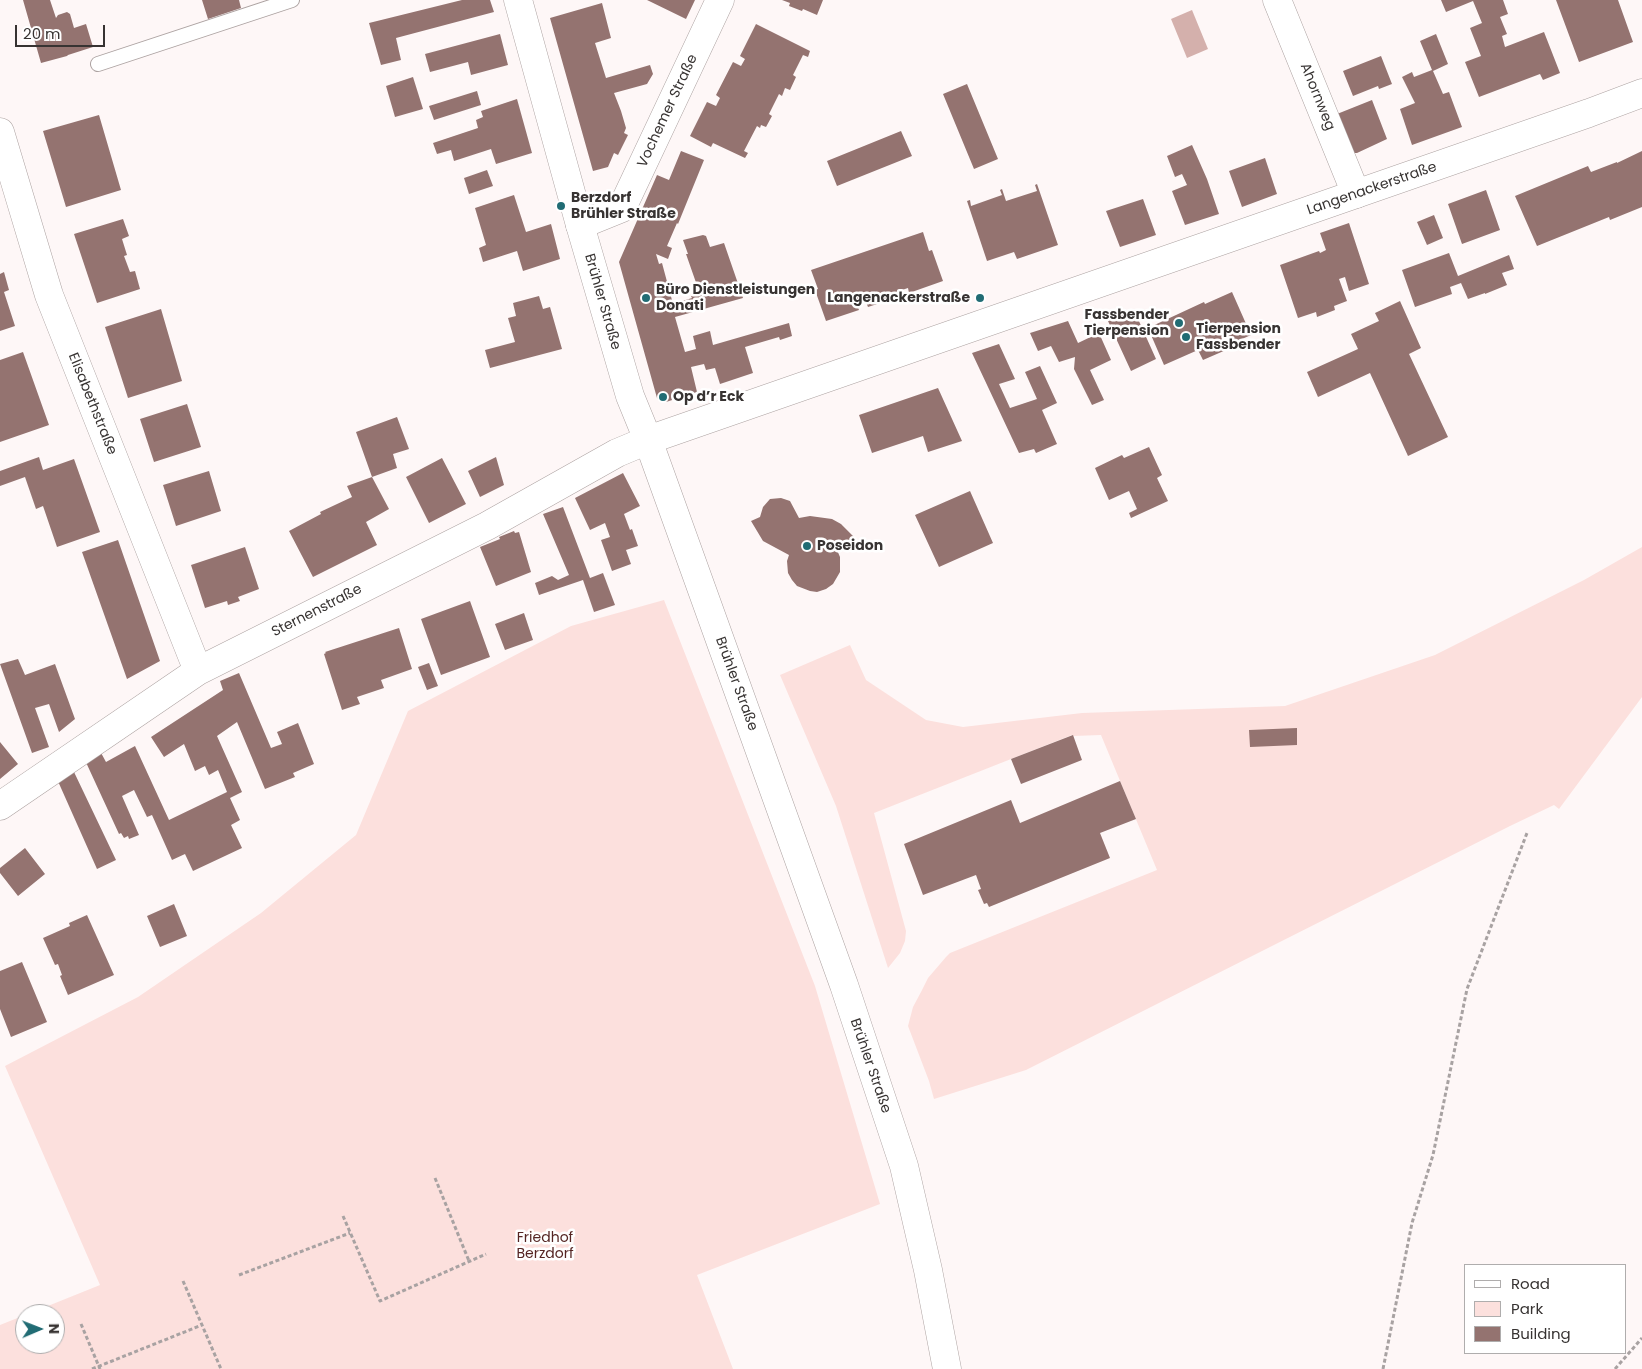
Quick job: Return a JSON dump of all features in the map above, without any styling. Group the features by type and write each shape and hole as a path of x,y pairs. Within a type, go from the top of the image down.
{"street":[{"name":"Brühler Straße","path":"518,0 580,225 630,396 648,440 837,967 904,1166 928,1270 947,1369"},
{"name":"Vochemer Straße","path":"580,225 622,208 720,0"},
{"name":"Ahornweg","path":"1277,0 1356,194"},
{"name":"Langenackerstraße","path":"648,440 1642,93"},
{"name":"Elisabethstraße","path":"0,132 49,295 198,671"},
{"name":"Sternenstraße","path":"0,806 198,671 487,526 617,453 648,440"}],"lane":[{"path":"98,64 292,0"}],"path":[{"path":"1383,1369 1412,1223 1432,1155 1467,989 1527,833"},
{"path":"435,1178 469,1261"},
{"path":"343,1216 380,1301 486,1254"},
{"path":"239,1275 350,1233"},
{"path":"183,1280 221,1369"},
{"path":"81,1324 99,1368"},
{"path":"92,1369 99,1368 202,1324"},
{"path":"1616,1369 1642,1338"}],"green space":[{"path":"1642,547 1642,697 1559,809 1554,805 1510,826 1026,1070 934,1099 908,1026 913,1007 928,978 946,957 950,953 1157,870 1101,735 1072,735 874,813 906,931 905,941 900,953 888,968 836,806 780,675 850,645 866,680 926,720 963,727 1082,713 1285,706 1435,655 1584,580"},
{"name":"Friedhof Berzdorf","path":"664,600 815,986 880,1204 697,1275 733,1369 0,1369 0,1325 15,1319 15,1354 65,1354 65,1304 53,1304 100,1285 5,1066 138,997 261,913 356,835 408,711 571,626"}],"shaded area":[{"path":"1192,10 1208,49 1187,58 1171,19"}],"building":[{"path":"23,0 50,0 56,18 58,15 67,12 70,14 74,28 86,24 93,47 41,63"},
{"path":"202,0 239,0 241,8 208,19"},
{"path":"462,0 490,0 494,12 396,38 401,60 381,65 369,23"},
{"path":"647,0 695,0 686,19"},
{"path":"782,0 823,0 817,15 789,6 790,3"},
{"path":"1441,0 1503,0 1508,14 1500,17 1507,34 1502,36 1505,47 1544,32 1560,73 1543,80 1540,74 1479,97 1465,62 1481,56 1470,28 1482,23 1473,1 1446,12"},
{"path":"1556,0 1618,0 1633,42 1579,62"},
{"path":"602,3 611,38 595,43 606,78 650,65 653,74 647,84 614,93 626,128 624,133 628,135 618,155 614,153 608,167 593,171 550,18"},
{"path":"756,24 810,51 808,57 803,55 793,75 796,77 790,90 785,88 782,96 779,94 769,114 772,116 766,127 761,125 760,128 757,126 744,151 748,153 745,158 713,143 711,147 690,136 707,102 716,106 720,98 716,95 733,62 741,66 745,59 740,56"},
{"path":"500,34 508,65 471,75 468,62 430,72 425,54"},
{"path":"1436,34 1448,64 1433,71 1443,94 1449,92 1462,127 1412,145 1400,109 1415,103 1402,77 1412,72 1414,77 1432,70 1420,41"},
{"path":"1381,56 1392,84 1379,89 1378,86 1353,96 1343,71"},
{"path":"413,77 423,109 395,117 386,86"},
{"path":"967,84 998,159 974,169 943,94"},
{"path":"477,91 481,105 434,120 429,106"},
{"path":"517,99 532,153 496,164 491,149 454,161 451,150 437,154 433,143 478,128 476,120 483,117 481,111"},
{"path":"1372,100 1387,139 1354,153 1337,114"},
{"path":"99,115 121,190 66,207 43,131"},
{"path":"901,131 912,156 837,186 827,161"},
{"path":"1192,145 1207,179 1219,214 1185,225 1172,191 1187,185 1182,174 1175,177 1167,156"},
{"path":"681,151 704,160 667,246 672,248 668,259 656,254 659,264 662,263 673,304 700,294 683,240 703,235 706,236 710,247 724,243 743,298 675,317 685,352 696,349 693,336 710,331 713,345 789,323 792,336 780,340 779,337 745,347 753,373 720,384 715,368 706,370 704,364 691,367 697,392 666,402 657,398 619,262 657,175 669,180"},
{"path":"1642,151 1642,207 1610,220 1609,217 1537,246 1515,196 1588,166 1591,172 1617,163"},
{"path":"1265,158 1277,194 1242,207 1229,171"},
{"path":"487,170 493,186 469,194 464,178"},
{"path":"1037,184 1058,245 1017,259 1014,252 987,261 967,201 970,200 971,206 1002,195 1000,190 1002,189 1006,201 1037,191 1035,185"},
{"path":"1486,190 1500,230 1462,244 1448,204"},
{"path":"514,195 526,232 551,224 560,259 523,271 517,251 483,262 479,248 486,245 475,208"},
{"path":"1143,199 1156,235 1120,247 1106,211"},
{"path":"1434,215 1443,238 1427,245 1417,222"},
{"path":"123,219 129,236 122,239 127,255 124,256 130,272 135,271 140,289 97,303 74,234"},
{"path":"1349,223 1369,284 1349,291 1345,277 1339,279 1347,301 1334,306 1335,310 1317,317 1316,312 1298,318 1280,265 1326,250 1320,233"},
{"path":"923,232 929,251 932,250 943,281 909,293 908,288 899,291 901,296 868,307 866,302 857,305 859,310 826,321 815,290 818,289 811,270"},
{"path":"1449,253 1458,276 1509,255 1514,269 1502,273 1507,285 1485,294 1468,299 1461,283 1450,287 1452,294 1415,307 1402,270"},
{"path":"4,272 9,290 4,292 15,326 0,331 0,274"},
{"name":"Tierpension Fassbender","path":"1232,292 1251,335 1224,347 1226,350 1203,360 1198,350 1164,365 1148,328 1204,302 1205,304"},
{"path":"539,296 543,309 550,307 562,349 490,368 485,350 515,342 508,318 516,316 513,303"},
{"path":"1400,301 1421,348 1409,354 1448,437 1408,456 1370,373 1318,397 1307,372 1358,349 1351,334 1379,321 1375,313"},
{"path":"161,309 182,381 128,398 105,327"},
{"path":"1134,310 1156,359 1131,371 1108,321"},
{"path":"1068,321 1078,343 1099,333 1111,360 1090,370 1104,400 1092,405 1074,369 1075,357 1059,362 1051,346 1038,351 1030,333"},
{"path":"999,344 1015,379 999,384 1010,408 1037,399 1025,372 1040,366 1057,403 1042,410 1057,444 1036,453 1034,449 1019,453 972,353"},
{"path":"23,352 49,425 0,442 0,360"},
{"path":"938,388 962,441 928,452 923,436 872,453 859,415"},
{"path":"187,404 201,447 154,462 140,419"},
{"path":"397,417 409,449 393,454 397,468 372,477 356,432"},
{"path":"1149,447 1162,475 1157,478 1168,501 1131,518 1129,513 1137,509 1129,491 1109,500 1095,468 1122,455 1124,458"},
{"path":"39,457 43,470 74,459 100,532 57,547 43,506 36,509 25,477 0,486 0,471"},
{"path":"496,457 504,485 480,497 468,471"},
{"path":"442,458 466,504 429,523 406,477"},
{"path":"209,471 221,511 176,526 163,485"},
{"path":"623,473 640,506 624,514 638,546 626,550 631,564 612,571 601,540 610,537 605,523 590,530 575,498"},
{"path":"372,477 389,509 366,522 377,545 313,577 289,531 321,514 320,512 352,497 347,486"},
{"path":"970,491 993,543 939,567 915,515"},
{"name":"Poseidon","path":"781,498 790,501 799,518 810,516 832,519 841,524 855,538 837,550 840,557 840,572 833,584 826,589 817,592 797,586 788,573 787,561 789,555 763,541 751,521 760,517 763,507 770,499"},
{"path":"563,507 590,578 603,573 615,605 594,612 583,580 539,595 535,583 552,576 558,580 569,575 543,514"},
{"path":"514,531 515,533 519,532 531,572 496,586 480,547"},
{"path":"118,540 160,661 127,679 82,552"},
{"path":"245,547 259,589 238,597 240,601 228,605 227,601 205,608 191,565"},
{"path":"470,601 490,657 441,675 421,619"},
{"path":"524,613 533,640 505,650 495,624"},
{"path":"399,628 412,669 381,680 384,688 357,697 360,704 342,710 324,654 325,652"},
{"path":"18,659 25,675 55,664 75,719 59,732 49,704 35,708 49,747 32,753 0,664"},
{"path":"429,663 438,686 427,690 418,667"},
{"path":"239,673 271,748 282,744 277,732 298,723 314,764 293,773 295,777 265,789 237,722 217,736 242,792 230,798 240,820 231,825 242,848 193,871 185,854 172,860 152,815 147,817 134,790 122,796 139,835 129,839 128,836 124,838 121,833 119,834 84,758 100,751 106,762 135,746 169,820 227,792 218,770 209,775 205,766 195,771 184,744 164,757 151,737 223,690 220,681"},
{"path":"1297,728 1297,745 1250,747 1249,730"},
{"path":"1073,735 1082,760 1021,784 1011,759"},
{"path":"0,742 18,764 0,779"},
{"path":"74,772 116,860 97,869 57,779"},
{"path":"1120,781 1136,819 1100,833 1110,858 989,907 987,903 984,904 978,890 981,889 976,875 923,895 904,844 1011,800 1020,823"},
{"path":"25,848 45,874 18,896 0,873 0,868"},
{"path":"174,904 187,936 160,947 147,916"},
{"path":"87,915 114,975 68,995 60,976 62,975 58,964 55,965 43,938 70,926 69,923"},
{"path":"22,962 47,1022 11,1037 0,1009 0,971"}],"place":[{"name":"Berzdorf Brühler Straße","path":"561,206"},
{"name":"Büro Dienstleistungen Donati","path":"646,298"},
{"name":"Langenackerstraße","path":"980,298"},
{"name":"Fassbender Tierpension","path":"1179,323"},
{"name":"Tierpension Fassbender","path":"1186,337"},
{"name":"Op d’r Eck","path":"663,397"},
{"name":"Poseidon","path":"807,546"}]}
